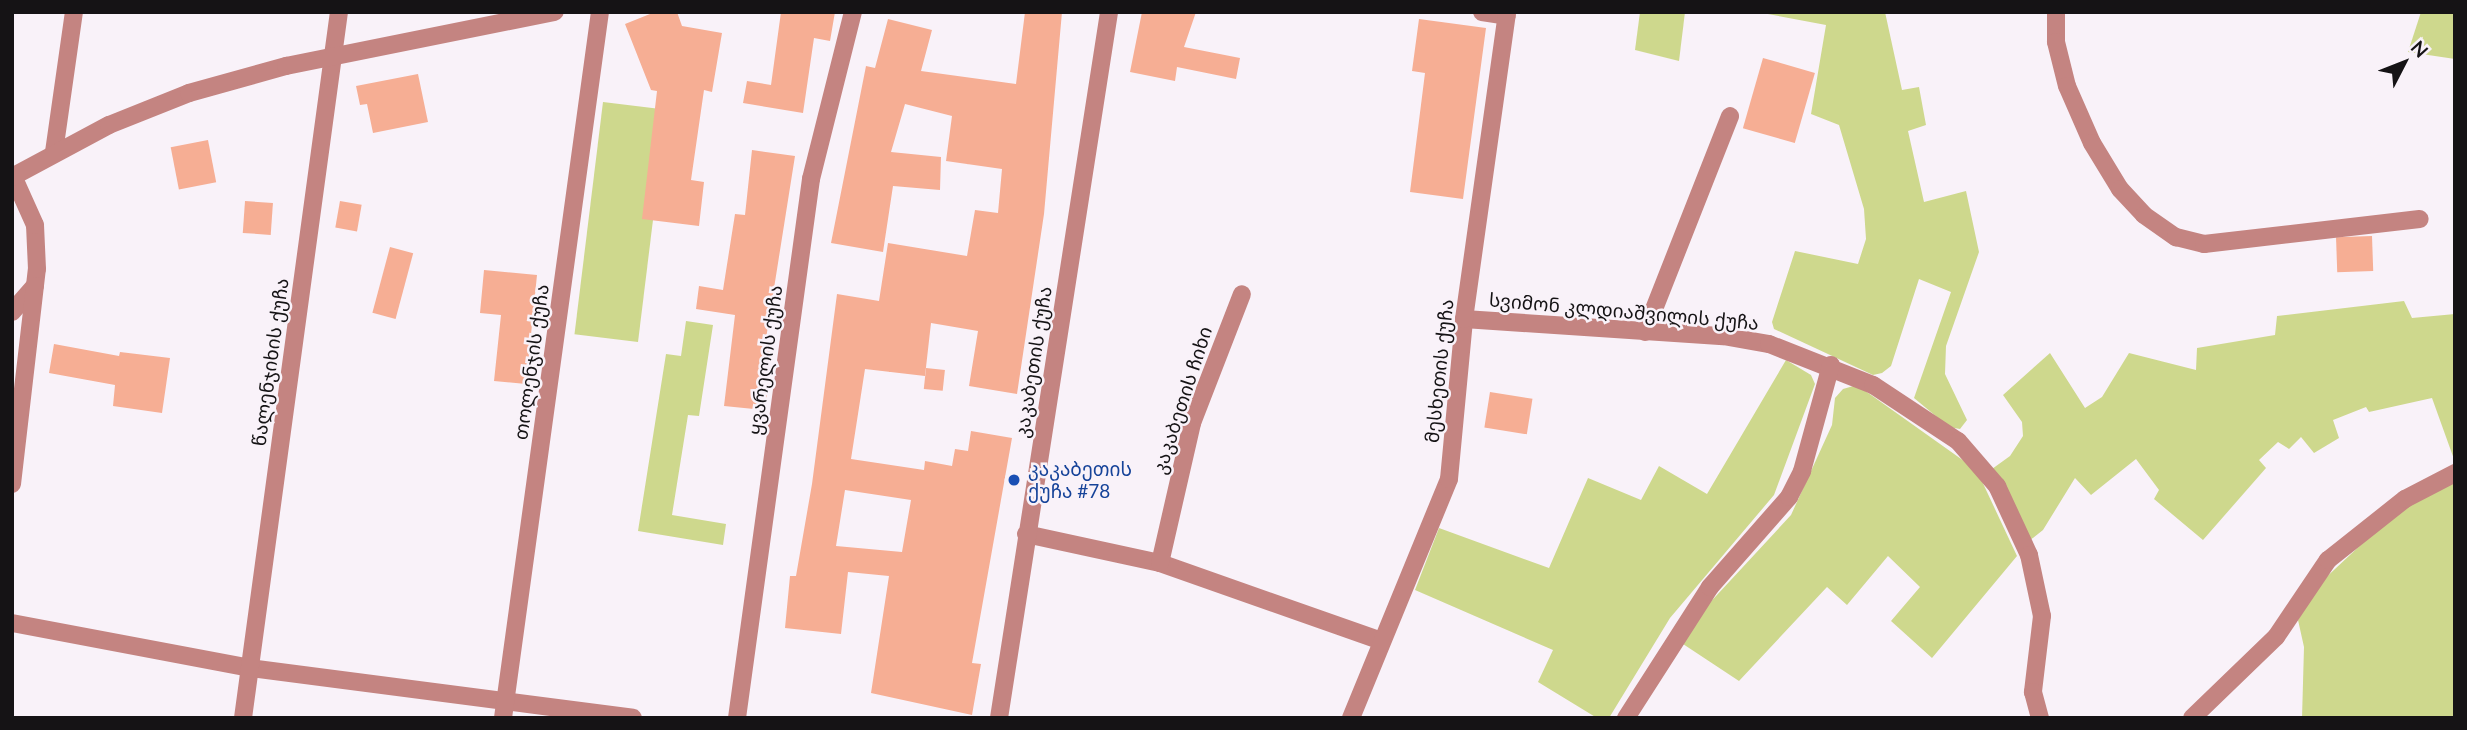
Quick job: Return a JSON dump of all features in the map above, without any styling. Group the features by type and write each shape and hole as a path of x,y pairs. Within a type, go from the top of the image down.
{"street":[{"path":"54,152 74,12"},
{"name":"წალენჯიხის ქუჩა","path":"243,718 339,12"},
{"path":"12,484 35,286 35,225 13,176 54,152 189,93 286,66 332,60 555,12"},
{"name":"თოლენჯის ქუჩა","path":"504,710 600,12"},
{"name":"ყვარელის ქუჩა","path":"737,718 811,179 853,12"},
{"name":"კაკაბეთის ქუჩა","path":"999,718 1109,12"},
{"path":"1482,12 1507,14"},
{"path":"2056,12 2056,42 2067,86 2092,143 2120,189 2144,215 2176,237 2204,244 2420,219"},
{"name":"მესხეთის ქუჩა","path":"1351,718 1449,479 1464,319 1507,14"},
{"path":"1645,332 1730,116"},
{"path":"12,312 35,286"},
{"name":"კაკაბეთის ჩიხი","path":"1160,563 1192,424 1242,294"},
{"name":"სვიმონ კლდიაშვილის ქუჩა","path":"1464,319 1769,344 1831,365 1873,385 1958,441 1997,486 2029,555 2042,616 2033,692 2040,718"},
{"path":"1626,718 1710,587 1789,497 1802,471 1831,365"},
{"path":"2192,718 2276,637 2328,560 2405,499 2455,473"},
{"path":"1027,534 1160,563 1382,641"},
{"path":"12,623 250,668 504,710 633,718"}],"green space":[{"path":"1640,12 1685,12 1679,61 1635,50"},
{"path":"1757,12 1885,12 1902,90 1919,87 1926,125 1908,131 1924,202 1966,191 1979,252 1946,346 1945,374 1967,420 1960,429 1949,427 1914,398 1951,292 1919,279 1891,366 1882,373 1873,375 1774,329 1772,322 1795,251 1858,264 1866,239 1864,209 1839,125 1811,114 1826,25"},
{"path":"2421,12 2455,12 2455,59 2408,52"},
{"path":"603,102 667,110 638,342 574,334"},
{"path":"2404,301 2412,318 2455,314 2455,462 2432,398 2369,412 2366,407 2333,420 2339,438 2314,453 2301,437 2289,449 2278,442 2259,460 2266,468 2203,540 2154,499 2159,490 2136,459 2091,495 2075,478 2043,530 2029,541 1992,469 2010,456 2023,436 2022,422 2003,395 2050,353 2085,408 2102,397 2129,353 2196,370 2197,348 2275,335 2277,316"},
{"path":"686,321 713,325 699,416 688,415 672,515 726,524 723,545 638,531 666,354 681,356"},
{"path":"1786,360 1811,375 1815,384 1774,495 1670,618 1609,718 1597,718 1538,682 1553,650 1415,590 1439,528 1549,568 1588,478 1641,500 1659,466 1707,494"},
{"path":"1857,385 1964,461 1980,477 2017,556 1932,658 1891,621 1920,587 1888,556 1847,605 1827,587 1739,681 1683,644 1704,609 1791,515 1832,425 1835,398 1843,389"},
{"path":"2455,481 2455,718 2302,718 2304,647 2298,620 2319,584 2398,510"}],"building":[{"path":"655,12 677,12 682,26 722,33 712,92 704,90 691,180 704,182 699,226 642,219 657,91 651,90 625,24"},
{"path":"781,12 835,12 830,41 814,38 803,113 743,103 747,81 771,85"},
{"path":"1025,12 1062,12 1044,214 1017,394 969,386 978,331 931,323 925,376 865,369 851,459 924,470 925,461 952,466 955,449 968,451 971,431 1012,438 972,663 981,664 972,715 871,693 889,576 848,572 841,634 785,628 790,576 796,576 812,484 837,294 879,301 888,243 967,256 975,210 998,213 1002,169 946,161 952,116 905,104 891,152 941,157 940,190 893,186 883,252 831,243 866,66 875,68 888,19 932,30 921,71 1016,84","holes":["845,490 911,500 902,552 836,546"]},
{"path":"1142,12 1196,12 1184,47 1240,58 1236,79 1177,67 1175,81 1130,72"},
{"path":"1419,19 1486,28 1463,199 1410,192 1425,73 1412,71"},
{"path":"1763,58 1815,73 1795,143 1743,128"},
{"path":"418,74 428,122 373,133 367,104 360,105 356,86"},
{"path":"208,140 216,182 179,189 171,147"},
{"path":"752,150 795,156 765,345 772,346 765,410 724,406 735,315 696,309 699,286 723,290 735,214 745,215"},
{"path":"245,201 273,203 271,235 243,233"},
{"path":"340,201 362,205 357,231 335,228"},
{"path":"2372,236 2373,271 2337,272 2336,237"},
{"path":"390,247 413,253 396,319 372,313"},
{"path":"484,270 537,275 526,384 494,381 501,315 480,313"},
{"path":"54,344 119,356 120,352 170,358 162,413 113,406 115,385 49,373"},
{"path":"926,368 945,370 943,391 924,389"},
{"path":"1490,392 1532,399 1527,434 1484,428"}],"place":[{"name":"კაკაბეთის ქუჩა #78","path":"1014,480"}]}
